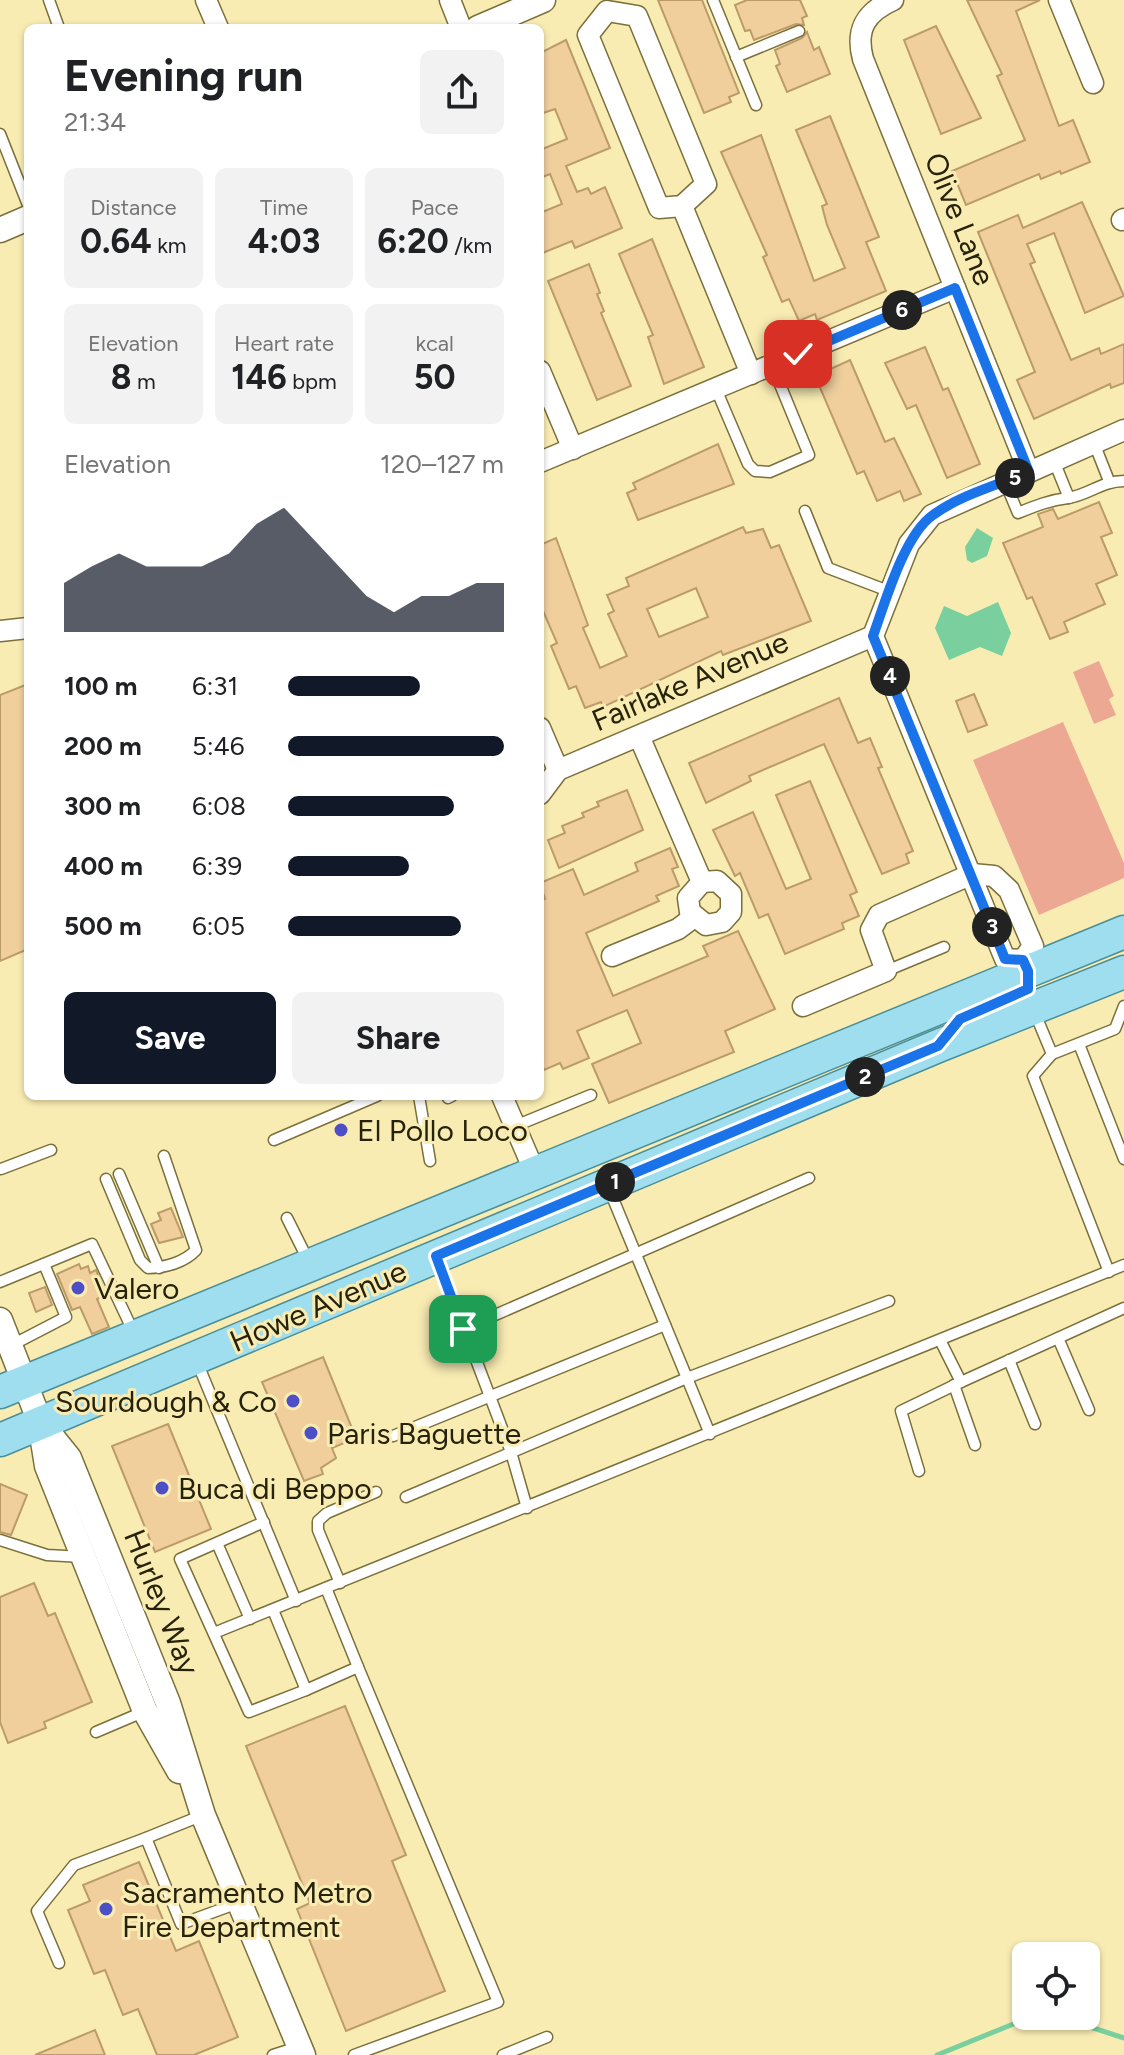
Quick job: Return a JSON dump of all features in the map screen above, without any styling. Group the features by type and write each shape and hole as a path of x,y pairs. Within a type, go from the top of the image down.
{"main road":[{"name":"Howe Avenue","path":"12,1387 536,1175 1026,965 1124,932"},
{"path":"938,1046 960,1019 1028,989 1026,965"},
{"path":"1033,1009 1033,1001 1049,983 1122,991"},
{"name":"Howe Avenue","path":"0,1440 938,1046 1033,1009"},
{"path":"436,1256 444,1241 511,1210 523,1200 536,1175"}],"street":[{"path":"206,0 216,24"},
{"path":"450,0 459,24"},
{"path":"493,24 543,0"},
{"name":"Olive Lane","path":"893,0 871,12 865,19 860,48 1029,472"},
{"path":"1059,0 1093,83"},
{"path":"605,6 637,16 706,184 682,206 659,208 588,35 605,6"},
{"path":"682,206 751,374"},
{"path":"0,230 24,220"},
{"path":"544,460 955,288"},
{"path":"544,380 573,449"},
{"path":"803,1006 886,971 871,930 879,915 972,874 994,876 1009,890 1033,946 1026,965 1005,959 972,874 873,636 909,544 923,523 945,507 1124,430"},
{"path":"0,631 24,628"},
{"name":"Fairlake Avenue","path":"558,770 873,636"},
{"path":"639,736 702,882"},
{"path":"544,737 558,770 544,789"},
{"path":"712,880 724,884 731,894 733,906 728,918 717,924 706,925 694,917 688,898 702,882 712,880"},
{"path":"612,956 678,929 694,917"},
{"path":"504,1100 536,1175"},
{"name":"Hurley Way","path":"0,1320 10,1346 12,1387 69,1458 168,1703 203,1815 301,2051"},
{"name":"Hurley Way","path":"40,1422 47,1466 145,1711 203,1815"}],"lane":[{"path":"49,0 58,24"},
{"path":"713,0 756,105"},
{"path":"736,57 799,31"},
{"path":"0,134 24,195"},
{"path":"716,389 748,464 755,471 770,472 809,455 772,365"},
{"path":"1094,443 1109,481"},
{"path":"1054,461 1069,498"},
{"path":"1005,482 1018,513 1055,497 1069,498 1109,481 1124,481"},
{"path":"805,511 828,568 891,592"},
{"path":"886,971 944,947"},
{"path":"1109,1272 1033,1076 1052,1054 1115,1029 1122,991"},
{"path":"1033,1009 1052,1054"},
{"path":"1079,1044 1124,1159"},
{"path":"515,1126 591,1095"},
{"path":"274,1140 368,1100"},
{"path":"420,1100 430,1161"},
{"path":"1,1169 51,1150"},
{"path":"106,1179 140,1260 148,1268 159,1268 189,1258 196,1250 164,1156"},
{"path":"119,1174 159,1268"},
{"path":"463,1329 809,1178"},
{"path":"607,1185 710,1434"},
{"path":"287,1218 311,1265"},
{"path":"0,1282 92,1244 135,1336"},
{"path":"436,1256 511,1452 527,1508"},
{"path":"10,1346 66,1317 44,1264"},
{"path":"214,1633 1124,1265"},
{"path":"406,1497 687,1378 889,1301"},
{"path":"919,1471 901,1411 1124,1308"},
{"path":"393,1436 665,1325"},
{"path":"1058,1338 1089,1410"},
{"path":"940,1340 958,1383 975,1445"},
{"path":"195,1357 296,1601"},
{"path":"1009,1360 1035,1424"},
{"path":"340,1583 318,1521 327,1513 376,1492"},
{"path":"264,1522 180,1559 249,1712 358,1667"},
{"path":"0,1540 47,1555 83,1557"},
{"path":"217,1543 250,1619"},
{"path":"326,1588 498,2002 354,2055"},
{"path":"273,1610 306,1690"},
{"path":"96,1732 145,1711"},
{"path":"59,1963 37,1911 74,1865 203,1815"},
{"path":"146,1838 181,1924 240,1902"},
{"path":"503,2055 547,2037"},
{"path":"273,2055 301,2051"}],"shaded area":[{"path":"977,528 993,538 987,556 972,563 967,560 965,547"},
{"path":"998,602 1011,633 1002,656 980,647 949,660 935,628 944,606 967,616"},
{"path":"1099,661 1114,696 1109,699 1116,715 1094,724 1073,672"},
{"path":"1063,722 1124,863 1124,878 1039,915 973,760"}],"building":[{"path":"658,0 702,0 739,93 729,97 731,102 704,113"},
{"path":"747,0 800,0 807,16 802,18 804,25 796,24 754,40 750,30 745,31 735,5"},
{"path":"967,0 1040,0 1016,11 1059,126 1073,120 1090,162 1041,179 1039,174 966,205 952,171 1025,140 997,76 1002,74"},
{"path":"936,26 981,118 941,134 904,40"},
{"path":"807,32 814,50 819,47 830,74 787,92 776,66 780,64 775,50 802,38"},
{"path":"566,40 610,148 566,166 577,192 588,188 591,194 605,187 622,228 575,248 572,241 544,252 544,211 562,204 550,174 544,176 544,148 567,139 555,109 544,113 544,51"},
{"path":"830,116 879,237 866,242 886,291 817,320 815,314 799,321 789,299 782,302 763,257 767,255 721,152 761,135 814,281 845,268 827,225 822,206 827,204 796,130"},
{"path":"1082,202 1124,296 1085,313 1054,233 1027,244 1035,262 1030,264 1071,360 1099,348 1101,354 1124,344 1124,383 1111,388 1110,384 1034,419 1017,380 1035,372 978,232 1018,215 1023,228"},
{"path":"652,239 704,367 664,384 648,337 653,335 619,254"},
{"path":"589,264 600,293 597,294 604,311 601,313 631,386 597,400 548,281"},
{"path":"925,347 943,390 948,388 980,464 947,478 916,405 907,409 885,363"},
{"path":"850,360 885,442 894,438 921,494 904,501 900,491 877,501 864,471 857,474 815,376"},
{"path":"718,444 734,484 638,520 627,493 636,489 633,483"},
{"path":"1099,502 1112,533 1101,537 1117,575 1096,584 1105,604 1064,622 1068,632 1050,639 1032,597 1027,599 1003,543 1043,527 1038,514 1053,509 1058,519"},
{"path":"743,527 746,533 763,529 771,548 779,545 811,621 723,655 721,651 603,707 601,702 585,708 576,686 569,689 551,646 557,643 544,613 544,543 556,538 588,625 583,628 600,668 627,656 608,614 614,611 607,595 629,586 626,578","holes":["696,588 708,617 659,637 647,609"]},
{"path":"24,686 24,951 0,961 0,695"},
{"path":"974,694 987,725 968,732 956,701"},
{"path":"839,698 858,743 870,738 882,767 878,768 913,851 906,854 909,863 882,874 824,744 749,776 751,781 706,803 689,763"},
{"path":"810,781 857,892 850,895 859,916 842,923 844,929 785,954 768,914 759,918 740,873 735,876 713,830 753,812 786,889 811,879 776,795"},
{"path":"627,790 643,830 559,868 548,840 565,833 562,826 584,817 582,813 599,806 597,802"},
{"path":"670,848 678,867 672,869 679,886 656,896 659,901 586,933 613,996 708,956 703,946 738,931 775,1009 725,1031 734,1052 609,1103 592,1064 641,1043 627,1010 577,1031 589,1058 563,1069 560,1063 544,1070 544,881 573,869 584,895 638,871 635,863"},
{"path":"171,1208 183,1237 159,1243 151,1224 161,1220 158,1213"},
{"path":"79,1264 81,1269 88,1266 90,1273 96,1270 106,1295 97,1299 109,1327 92,1334 80,1307 72,1310 57,1274"},
{"path":"45,1287 52,1305 36,1312 29,1293"},
{"path":"323,1357 356,1438 332,1448 336,1458 321,1468 323,1474 304,1481 262,1382"},
{"name":"Buca di Beppo","path":"168,1424 211,1529 155,1552 112,1446"},
{"path":"0,1484 27,1495 11,1535 0,1532"},
{"path":"34,1583 48,1616 55,1613 92,1702 44,1722 46,1728 8,1743 0,1722 0,1597"},
{"path":"345,1706 406,1855 392,1861 445,1991 346,2031 297,1909 310,1903 246,1746"},
{"path":"139,1862 176,1951 199,1941 238,2037 194,2055 157,2055 138,2009 123,2015 105,1970 94,1974 68,1910 90,1901 83,1885"},
{"path":"95,2030 105,2055 35,2055"}],"waterway":[{"path":"937,2055 1012,2025"},
{"path":"1099,2030 1124,2038"}],"place":[{"name":"El Pollo Loco","path":"341,1130"},
{"name":"Valero","path":"78,1288"},
{"name":"Sourdough & Co","path":"293,1401"},
{"name":"Paris Baguette","path":"311,1433"},
{"name":"Buca di Beppo","path":"162,1488"},
{"name":"Sacramento Metro Fire Department","path":"106,1909"}],"route":[{"path":"463,1329 436,1256 938,1046 960,1019 1028,989 1030,982 1023,960 1005,959 873,636 909,544 923,523 945,507 1029,472 955,288 798,354"}]}
